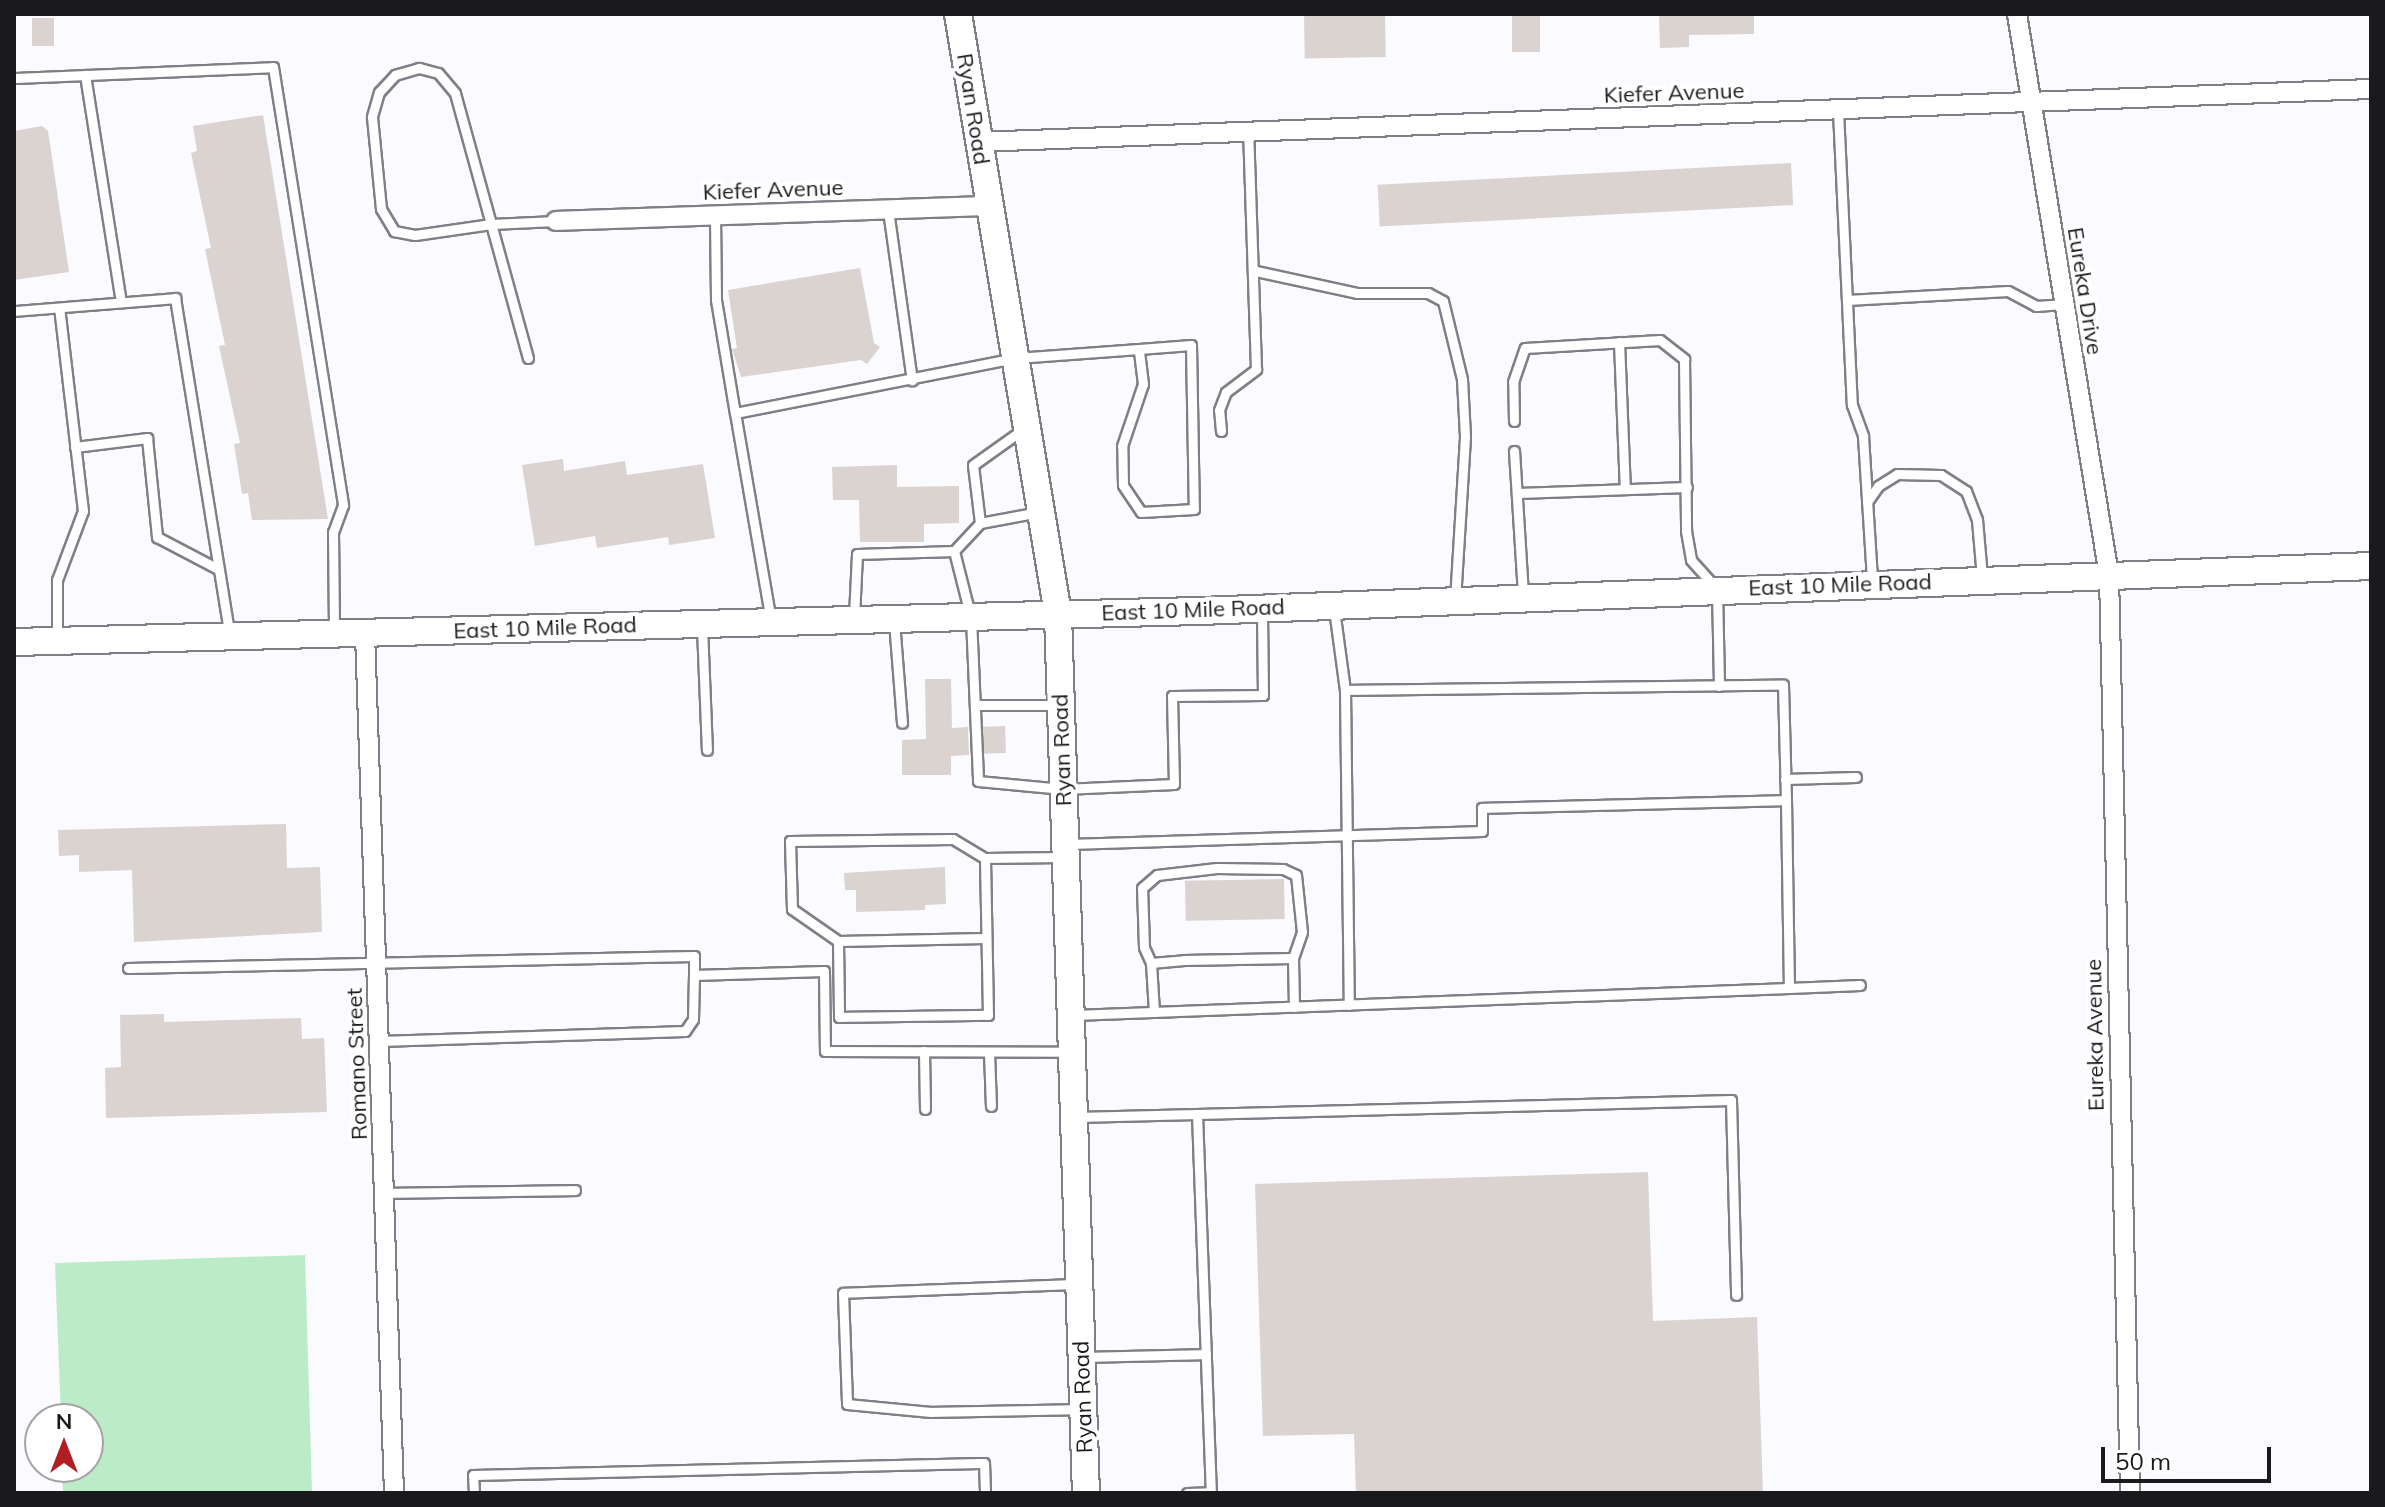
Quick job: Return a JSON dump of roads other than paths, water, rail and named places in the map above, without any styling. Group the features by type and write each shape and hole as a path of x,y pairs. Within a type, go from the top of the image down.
{"main road":[{"name":"Ryan Road","path":"958,14 1058,614 1086,1493"},
{"name":"East 10 Mile Road","path":"14,642 701,623 772,625 2371,566"}],"street":[{"name":"Eureka Drive","path":"2017,14 2109,575"},
{"name":"Kiefer Avenue","path":"978,142 2371,89"},
{"name":"Kiefer Avenue","path":"556,221 991,206"},
{"name":"Eureka Avenue","path":"2109,575 2130,1493"},
{"name":"Romano Street","path":"365,633 394,1493"}],"lane":[{"path":"14,78 273,67 343,505 333,532 334,633"},
{"path":"528,358 491,224 455,93 438,73 419,68 395,75 379,92 372,117 381,209 394,231 415,235 491,224 556,221"},
{"path":"85,75 121,302"},
{"path":"1838,111 1852,405 1863,436 1872,584"},
{"path":"1221,431 1219,410 1226,392 1256,369 1256,271 1248,132"},
{"path":"888,210 912,380"},
{"path":"715,216 716,300 772,625"},
{"path":"1256,271 1357,293 1428,293 1443,301 1462,379 1465,437 1455,600"},
{"path":"1847,300 2008,291 2036,306 2063,304"},
{"path":"14,311 175,298 230,637"},
{"path":"57,641 57,580 83,511 59,308"},
{"path":"1514,421 1513,382 1525,348 1660,340 1684,359 1691,560 1717,589 1719,686"},
{"path":"1619,342 1625,489"},
{"path":"735,413 1016,358 1191,345 1194,509 1141,512 1123,485 1122,446 1143,384 1139,349"},
{"path":"980,523 973,465 1027,427"},
{"path":"75,447 147,438 157,537 218,569"},
{"path":"1514,451 1523,597"},
{"path":"1867,502 1878,486 1908,473 1941,475 1966,491 1977,520 1982,580"},
{"path":"1518,493 1687,487"},
{"path":"854,622 857,554 954,551 980,523 1041,512"},
{"path":"954,551 971,618 978,781 1063,789 1174,784 1172,696 1263,695 1262,609"},
{"path":"1333,605 1345,690 1349,1005"},
{"path":"894,621 902,723"},
{"path":"701,623 707,750"},
{"path":"1345,690 1783,685 1789,988"},
{"path":"975,705 1061,705"},
{"path":"1785,779 1856,777"},
{"path":"985,938 838,941 792,909 790,841 953,839 985,858 1347,834 1482,831 1482,808 1786,800"},
{"path":"838,941 839,1017 988,1015 985,858"},
{"path":"1154,1012 1151,963 1144,947 1142,888 1157,875 1217,868 1283,869 1296,875 1302,932 1293,958 1294,1007"},
{"path":"128,968 378,966 694,956 693,1019 685,1031 380,1041"},
{"path":"1151,963 1293,958"},
{"path":"694,975 824,971 825,1051 1072,1052"},
{"path":"1070,1015 1860,985"},
{"path":"924,1051 925,1109"},
{"path":"989,1052 991,1106"},
{"path":"1074,1117 1731,1100 1736,1295"},
{"path":"1187,1493 1211,1492 1197,1114"},
{"path":"385,1193 575,1190"},
{"path":"1079,1284 843,1293 847,1404 931,1412 1084,1409"},
{"path":"1082,1357 1206,1354"},
{"path":"474,1493 473,1475 984,1463 985,1493"}]}
